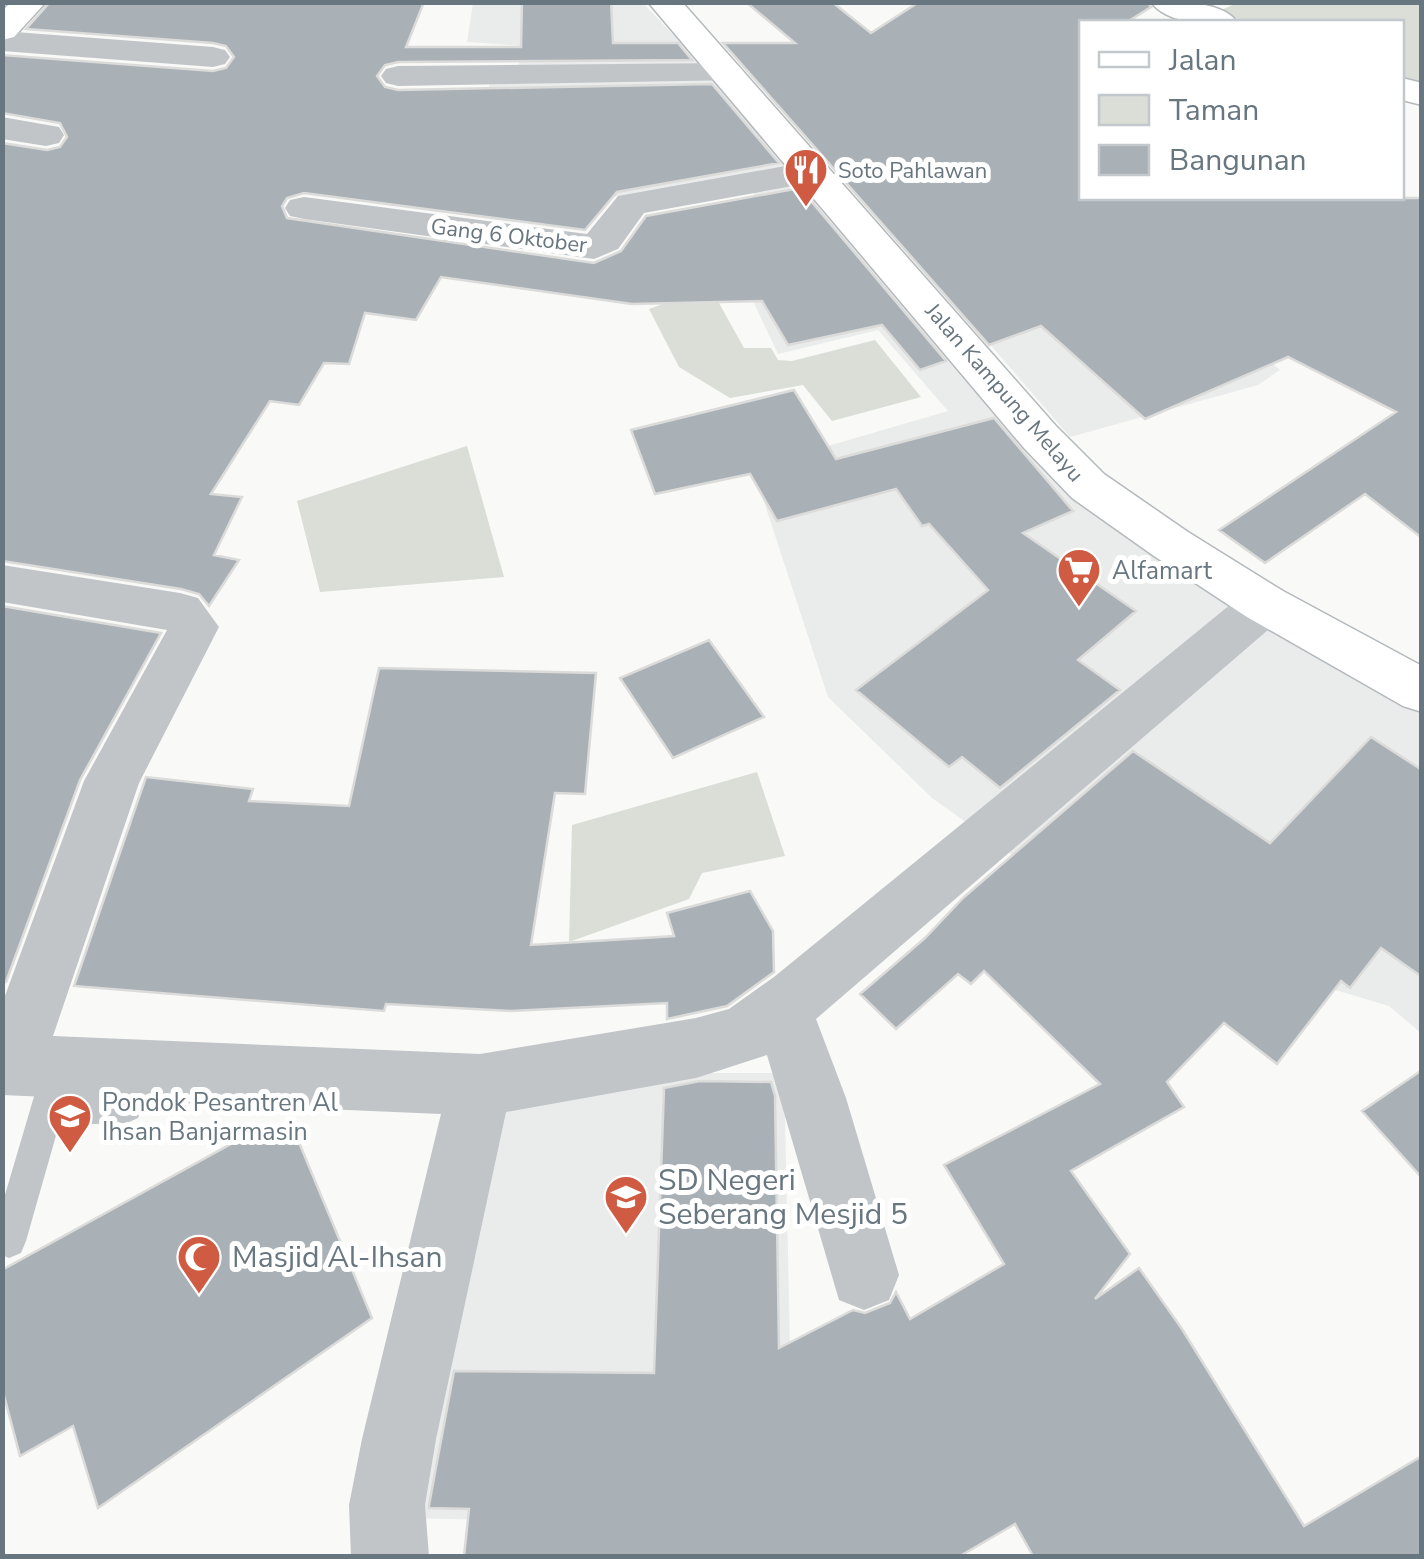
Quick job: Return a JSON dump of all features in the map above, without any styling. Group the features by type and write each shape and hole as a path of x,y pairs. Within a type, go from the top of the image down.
{"main road":[{"path":"2,30 30,2"},
{"name":"Jalan Kampung Melayu","path":"664,2 1040,437 1088,486 1264,604 1422,691"},
{"path":"1168,2 1216,20"}],"street":[{"path":"2,41 213,57"},
{"path":"398,76 728,73"},
{"path":"2,128 46,136"},
{"name":"Gang 6 Oktober","path":"304,208 594,248 604,241 631,204 813,172"},
{"path":"2,583 180,612 194,627 112,781 30,1076 480,1085 696,1048 746,1034 1264,604"},
{"path":"781,1008 814,1098 864,1275"},
{"path":"390,1556 387,1505 399,1439 480,1085"}],"lane":[{"path":"10,1241 30,1076 127,1107"}],"shaded area":[{"path":"473,3 643,3 760,127 999,416 1089,511 1262,625 1421,714 1421,1033 1389,1006 1105,921 932,798 828,697 753,468 948,411 878,330 778,354 743,280 770,220 749,186 598,198 486,124 490,75 517,72 523,46 467,42"},
{"path":"1177,282 1280,370 1258,385 1070,437 987,341"},
{"name":"SD Negeri Seberang Mesjid 5","path":"665,1073 784,1073 794,1526 404,1518 501,1102"}],"green space":[{"path":"1237,3 1421,3 1421,83 1404,77 1404,20 1241,20 1217,12"},
{"path":"719,303 744,348 771,348 778,360 792,361 875,340 921,397 832,421 803,385 730,398 679,367 649,309 663,304"},
{"path":"467,446 504,577 320,592 297,501"},
{"path":"757,772 785,856 702,873 689,899 569,942 572,825"}],"building":[{"path":"50,2 424,2 406,47 521,47 522,2 611,2 613,43 678,43 692,60 398,62 385,65 377,76 385,87 398,90 712,84 779,163 617,192 585,230 304,193 287,198 282,206 287,218 594,263 621,251 646,216 800,188 946,361 920,370 882,325 788,345 762,301 632,304 441,277 416,320 365,313 349,364 324,363 299,405 270,401 211,494 242,497 214,555 239,560 209,606 199,594 181,589 2,561 2,143 47,150 60,147 67,137 60,123 2,113 2,55 213,71 226,68 234,57 226,46 213,43 26,29"},
{"path":"746,2 832,2 871,33 919,2 1147,2 1151,7 1130,20 1079,20 1079,200 1422,198 1422,538 1365,494 1265,563 1219,530 1396,412 1288,357 1145,419 1041,326 989,345 723,43 795,43"},
{"path":"794,390 836,459 994,418 1073,511 1023,533 1136,611 1078,660 1120,690 1000,788 962,757 949,767 856,690 988,590 929,524 922,526 896,489 777,521 750,474 655,494 631,430"},
{"path":"2,606 161,633 80,780 6,982 2,982"},
{"path":"709,640 764,717 673,758 620,678"},
{"path":"379,668 596,673 585,794 555,793 531,945 674,936 667,913 750,891 773,931 774,972 727,1006 667,1019 667,1003 511,1011 386,1004 384,1011 74,986 146,777 253,789 249,801 349,806"},
{"path":"1371,737 1422,770 1422,977 1381,948 1350,988 1341,981 1277,1064 1224,1023 1167,1082 1184,1107 1071,1171 1130,1254 1095,1299 1139,1268 1182,1329 1304,1526 1422,1456 1422,1556 1033,1556 1015,1524 960,1556 464,1556 469,1509 429,1508 454,1371 654,1373 664,1088 700,1081 771,1082 775,1096 779,1348 853,1310 865,1313 890,1303 896,1292 910,1319 1004,1264 944,1165 1100,1084 984,971 971,984 958,974 896,1029 860,994 925,938 963,898 1133,751 1270,843"},
{"path":"1422,1070 1422,1178 1362,1111"},
{"name":"Masjid Al-Ihsan","path":"268,1128 284,1130 298,1140 372,1318 98,1508 73,1426 20,1456 2,1388 2,1270 251,1133"}],"place":[{"name":"Soto Pahlawan","path":"806,208"},
{"name":"Alfamart","path":"1079,608"},
{"name":"Pondok Pesantren Al Ihsan Banjarmasin","path":"70,1154"},
{"name":"SD Negeri Seberang Mesjid 5","path":"626,1235"},
{"name":"Masjid Al-Ihsan","path":"199,1295"}]}
